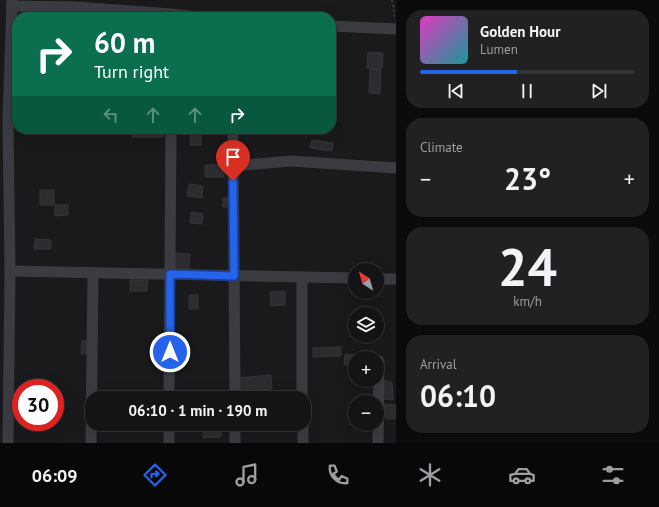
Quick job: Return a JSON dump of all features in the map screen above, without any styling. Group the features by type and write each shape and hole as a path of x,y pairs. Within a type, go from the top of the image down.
{"street":[{"path":"8,443 10,271 8,120 12,3 136,12"},
{"path":"336,26 396,29"},
{"path":"169,391 171,134"},
{"path":"233,134 235,391"},
{"path":"233,166 291,161 396,168"},
{"path":"10,271 348,278"},
{"path":"91,443 92,273"},
{"path":"302,277 302,391"},
{"path":"384,279 396,279"},
{"path":"378,443 379,387"},
{"path":"169,431 169,443"},
{"path":"235,431 235,443"},
{"path":"303,431 303,443"}],"path":[{"path":"392,0 396,24"}],"building":[{"path":"368,52 383,53 382,69 367,68"},
{"path":"370,69 381,70 380,94 369,93"},
{"path":"132,134 163,134 163,137 132,137"},
{"path":"191,134 201,134 201,145 190,145"},
{"path":"312,140 333,143 332,151 310,148"},
{"path":"205,165 224,165 224,177 205,177"},
{"path":"189,184 203,186 202,198 187,196"},
{"path":"40,190 54,190 54,205 40,205"},
{"path":"223,198 228,198 229,207 223,207"},
{"path":"55,205 68,205 68,215 55,216"},
{"path":"191,212 203,214 202,224 190,223"},
{"path":"35,239 51,240 51,249 34,249"},
{"path":"176,253 190,254 189,269 175,269"},
{"path":"130,280 148,280 147,291 130,291"},
{"path":"285,291 285,305 271,306 270,292"},
{"path":"189,295 198,295 198,309 189,309"},
{"path":"89,340 89,353 81,354 82,341"},
{"path":"341,347 341,356 313,357 313,348"},
{"path":"345,354 348,354 348,365 344,365"},
{"path":"271,375 272,389 239,391 238,378"},
{"path":"384,380 392,382 393,400 384,399 383,395"},
{"path":"384,404 396,405 396,419 386,419"},
{"path":"203,431 221,431 221,437 203,438"}],"route":[{"path":"170,352 170,274 234,276 233,181"}]}
